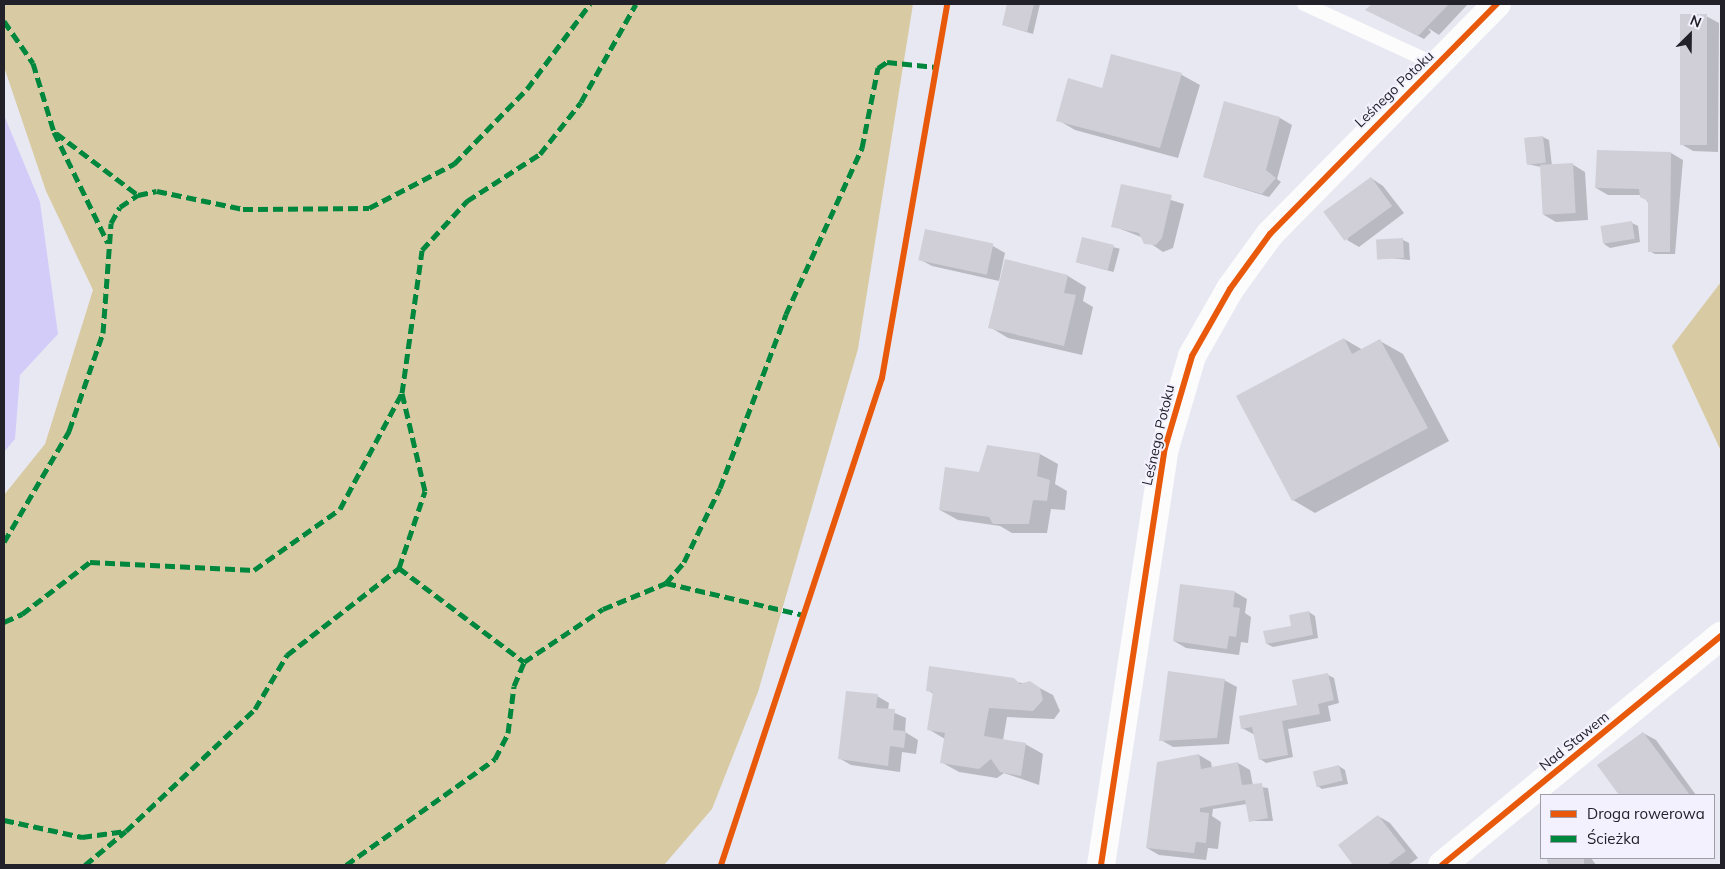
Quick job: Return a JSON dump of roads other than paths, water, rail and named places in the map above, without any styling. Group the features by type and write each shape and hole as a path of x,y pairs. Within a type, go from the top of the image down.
{"street":[{"name":"Leśnego Potoku","path":"1101,865 1164,448 1192,356 1230,289 1270,234 1498,4"},
{"name":"Nad Stawem","path":"1442,865 1721,636"}],"lane":[{"path":"1304,4 1437,65"}]}
